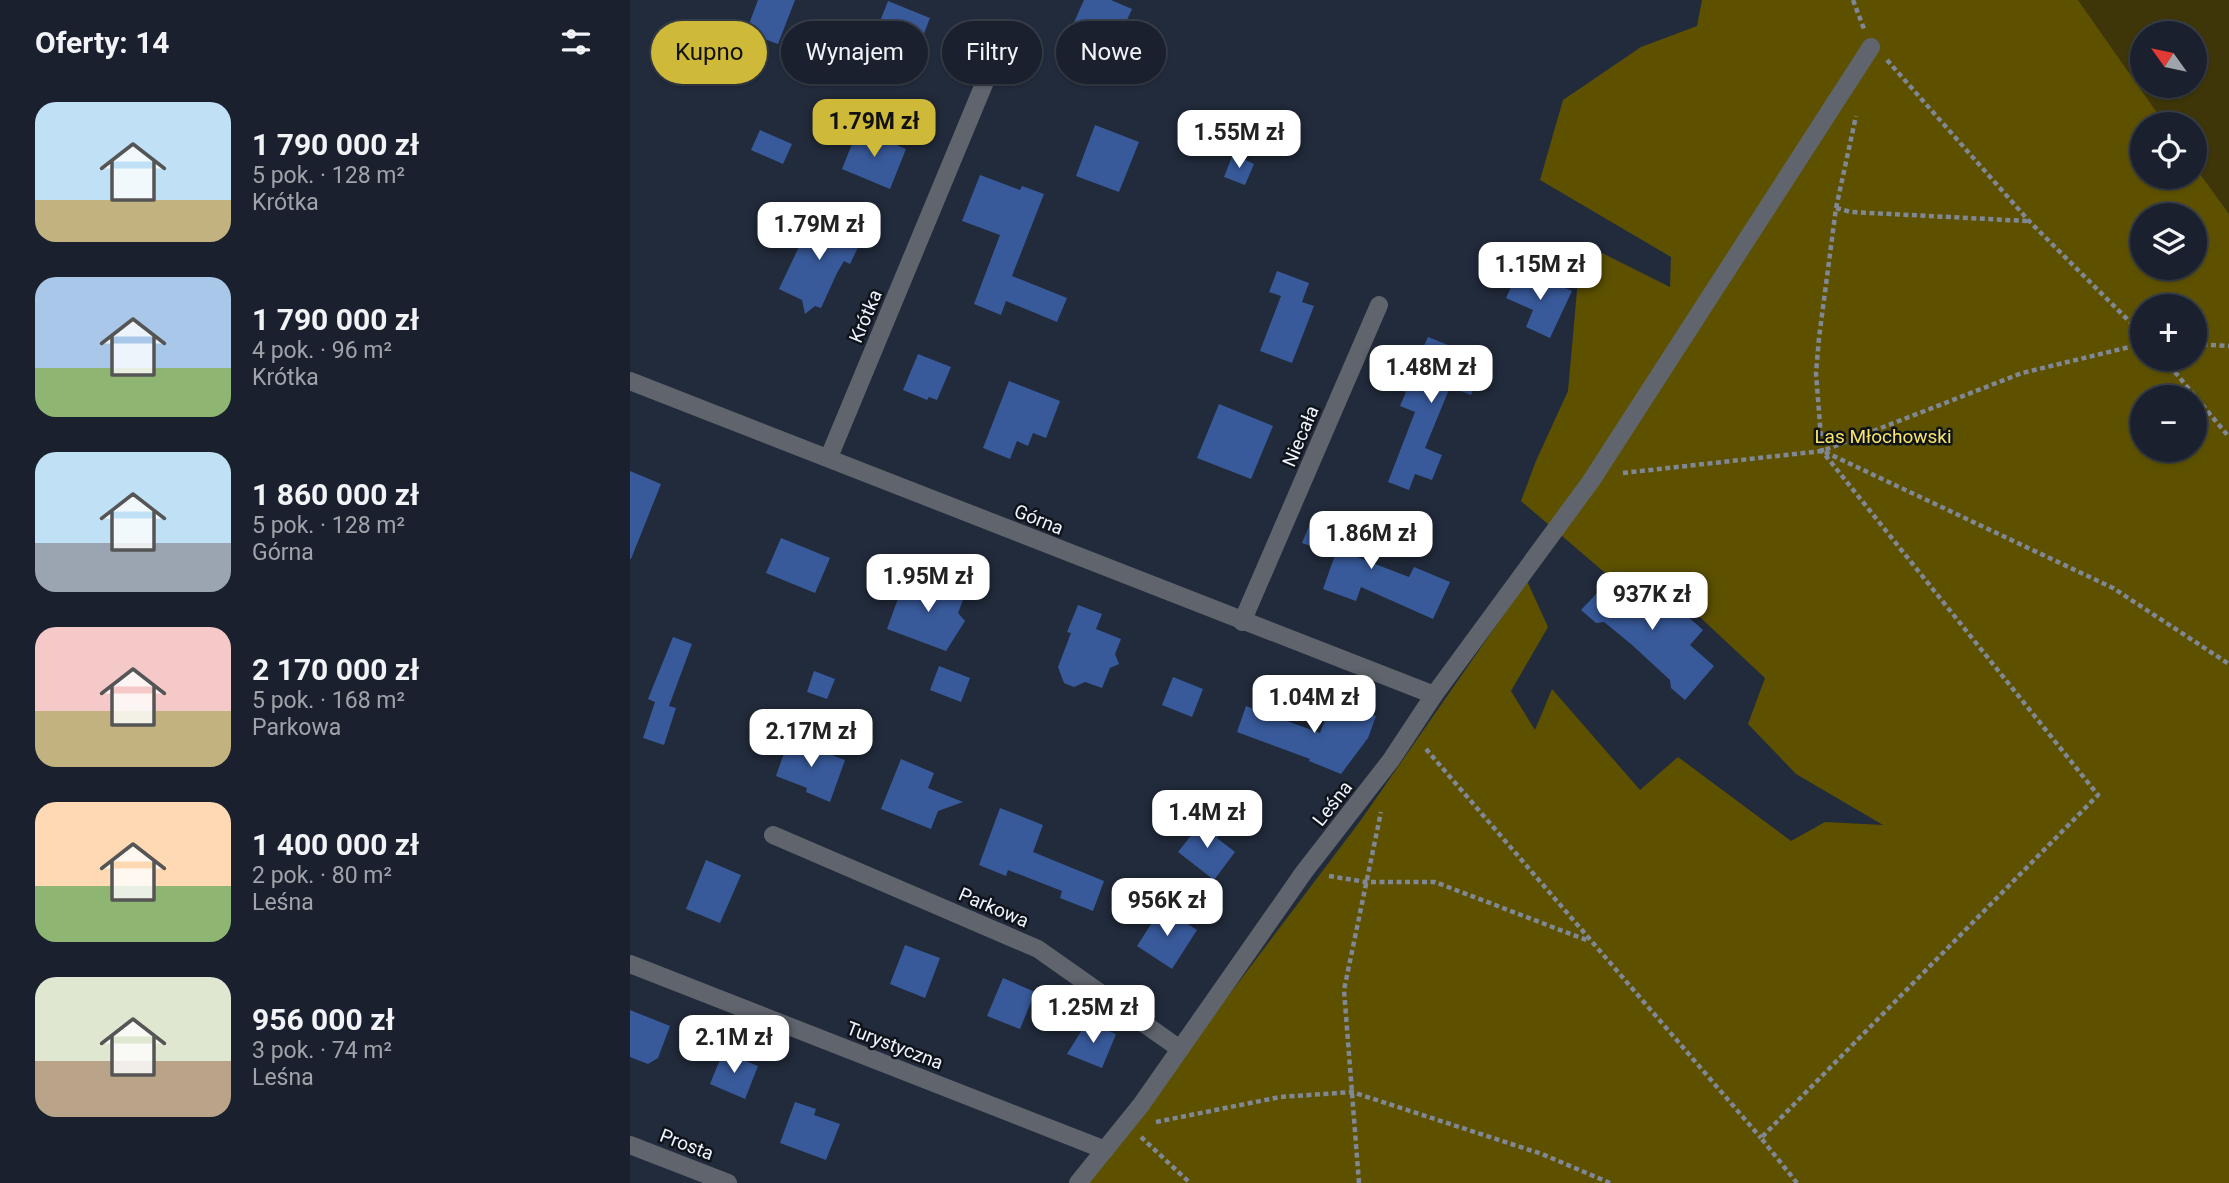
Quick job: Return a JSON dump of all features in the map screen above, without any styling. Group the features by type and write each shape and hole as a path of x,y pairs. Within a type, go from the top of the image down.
{"street":[{"name":"Leśna","path":"1078,1183 1141,1105 1304,872 1391,760 1434,695 1591,481 1871,47"},
{"name":"Krótka","path":"829,457 984,84"},
{"name":"Niecała","path":"1242,622 1379,305"},
{"name":"Górna","path":"630,381 1434,695"},
{"name":"Parkowa","path":"773,835 1038,949 1180,1049"},
{"name":"Turystyczna","path":"630,964 1105,1150"},
{"name":"Prosta","path":"630,1145 728,1183"}],"path":[{"path":"1871,47 1886,59 2029,221 2130,322"},
{"path":"1760,1138 2098,794 1822,451 1816,373 1836,208 1857,114"},
{"path":"1836,208 1851,212 2029,221"},
{"path":"2207,345 2229,346"},
{"path":"1591,481 1671,466 1822,451 2022,373 2130,347"},
{"path":"2174,371 2229,437"},
{"path":"1822,451 2113,588 2229,664"},
{"path":"1410,730 1797,1183"},
{"path":"1359,1183 1344,990 1383,800"},
{"path":"1304,872 1366,882 1435,882 1592,942"},
{"path":"1130,1127 1279,1097 1352,1092 1542,1154 1610,1183"},
{"path":"1130,1127 1141,1105"},
{"path":"1130,1127 1190,1183"}],"shaded area":[{"path":"2078,0 2229,0 2229,214 2207,184 2207,112 2157,112 2147,98 2207,98 2207,21 2130,21 2130,74"}],"green space":[{"name":"Las Młochowski","path":"1702,0 2078,0 2130,74 2130,98 2147,98 2157,112 2130,112 2130,189 2207,189 2207,184 2229,214 2229,1183 1087,1183 1361,820 1527,581 1548,627 1511,691 1535,730 1552,689 1640,790 1678,757 1791,841 1825,822 1883,825 1796,774 1748,724 1765,678 1688,606 1677,628 1648,616 1650,583 1610,577 1521,501 1568,391 1579,268 1602,253 1670,287 1671,257 1540,180 1563,100 1641,47 1697,26"}],"building":[{"path":"758,0 795,0 787,21 781,21 778,44 767,40 767,21 750,21"},
{"path":"1084,0 1111,0 1132,9 1126,21 1075,21"},
{"path":"888,1 930,18 928,23 928,21 880,21"},
{"path":"1095,125 1139,142 1119,192 1076,176"},
{"path":"858,129 906,149 890,189 842,169"},
{"path":"760,130 792,144 783,164 751,150"},
{"path":"1233,154 1254,164 1245,185 1224,177"},
{"path":"980,175 1020,190 1022,186 1044,194 1012,276 1067,298 1057,322 1006,301 1001,315 974,304 1000,235 962,221"},
{"path":"814,215 863,237 850,264 844,261 821,308 815,306 805,314 802,300 779,289"},
{"path":"1277,271 1309,283 1302,302 1314,306 1292,363 1260,351 1281,296 1269,292"},
{"path":"1518,272 1545,285 1547,280 1572,291 1550,338 1526,327 1533,310 1506,298"},
{"path":"1428,337 1478,357 1482,367 1471,395 1450,387 1425,448 1442,455 1432,480 1415,474 1409,490 1388,482 1415,412 1400,406 1406,392 1403,391"},
{"path":"918,354 951,367 937,400 929,397 927,400 903,390"},
{"path":"1009,381 1060,401 1046,438 1033,433 1028,446 1017,441 1010,459 983,448"},
{"path":"1219,404 1273,426 1251,479 1197,458"},
{"path":"630,471 661,484 631,559 630,559"},
{"path":"1314,514 1366,534 1357,557 1409,577 1414,567 1450,582 1433,619 1361,587 1356,601 1323,589 1335,555 1302,543"},
{"path":"781,538 830,558 815,593 766,573"},
{"path":"1618,571 1659,609 1668,599 1703,630 1690,645 1714,666 1685,700 1671,688 1670,680 1631,644 1604,622 1596,623 1581,610"},
{"path":"915,577 965,595 958,613 965,621 946,651 887,629 900,593 908,596"},
{"path":"1078,605 1102,614 1096,629 1121,639 1115,654 1119,664 1110,668 1102,688 1085,682 1074,687 1064,683 1058,667 1071,633 1067,632"},
{"path":"673,637 692,644 669,706 676,708 664,745 643,738 655,702 648,699"},
{"path":"939,666 970,678 961,702 930,690"},
{"path":"814,671 835,679 827,699 807,692"},
{"path":"1173,677 1203,689 1192,717 1162,705"},
{"path":"1333,699 1376,716 1368,738 1341,774 1309,761 1310,759 1237,732 1246,706 1320,733"},
{"path":"789,739 845,760 830,802 806,792 807,788 776,776"},
{"path":"901,759 934,773 928,788 963,802 938,811 931,829 881,809"},
{"path":"1000,808 1043,825 1033,852 1104,881 1093,911 1060,898 1062,891 1008,870 1006,876 979,865"},
{"path":"1204,819 1222,832 1217,838 1235,852 1214,880 1178,852"},
{"path":"706,860 741,875 720,923 686,909"},
{"path":"1162,907 1197,930 1172,969 1137,946"},
{"path":"905,945 940,958 925,998 890,984"},
{"path":"1003,978 1035,992 1020,1029 987,1016"},
{"path":"630,1010 670,1026 658,1058 648,1064 630,1057"},
{"path":"1087,1022 1116,1034 1102,1068 1067,1054"},
{"path":"723,1052 758,1066 745,1099 710,1084"},
{"path":"795,1102 816,1109 814,1115 840,1124 826,1160 780,1143"}]}
